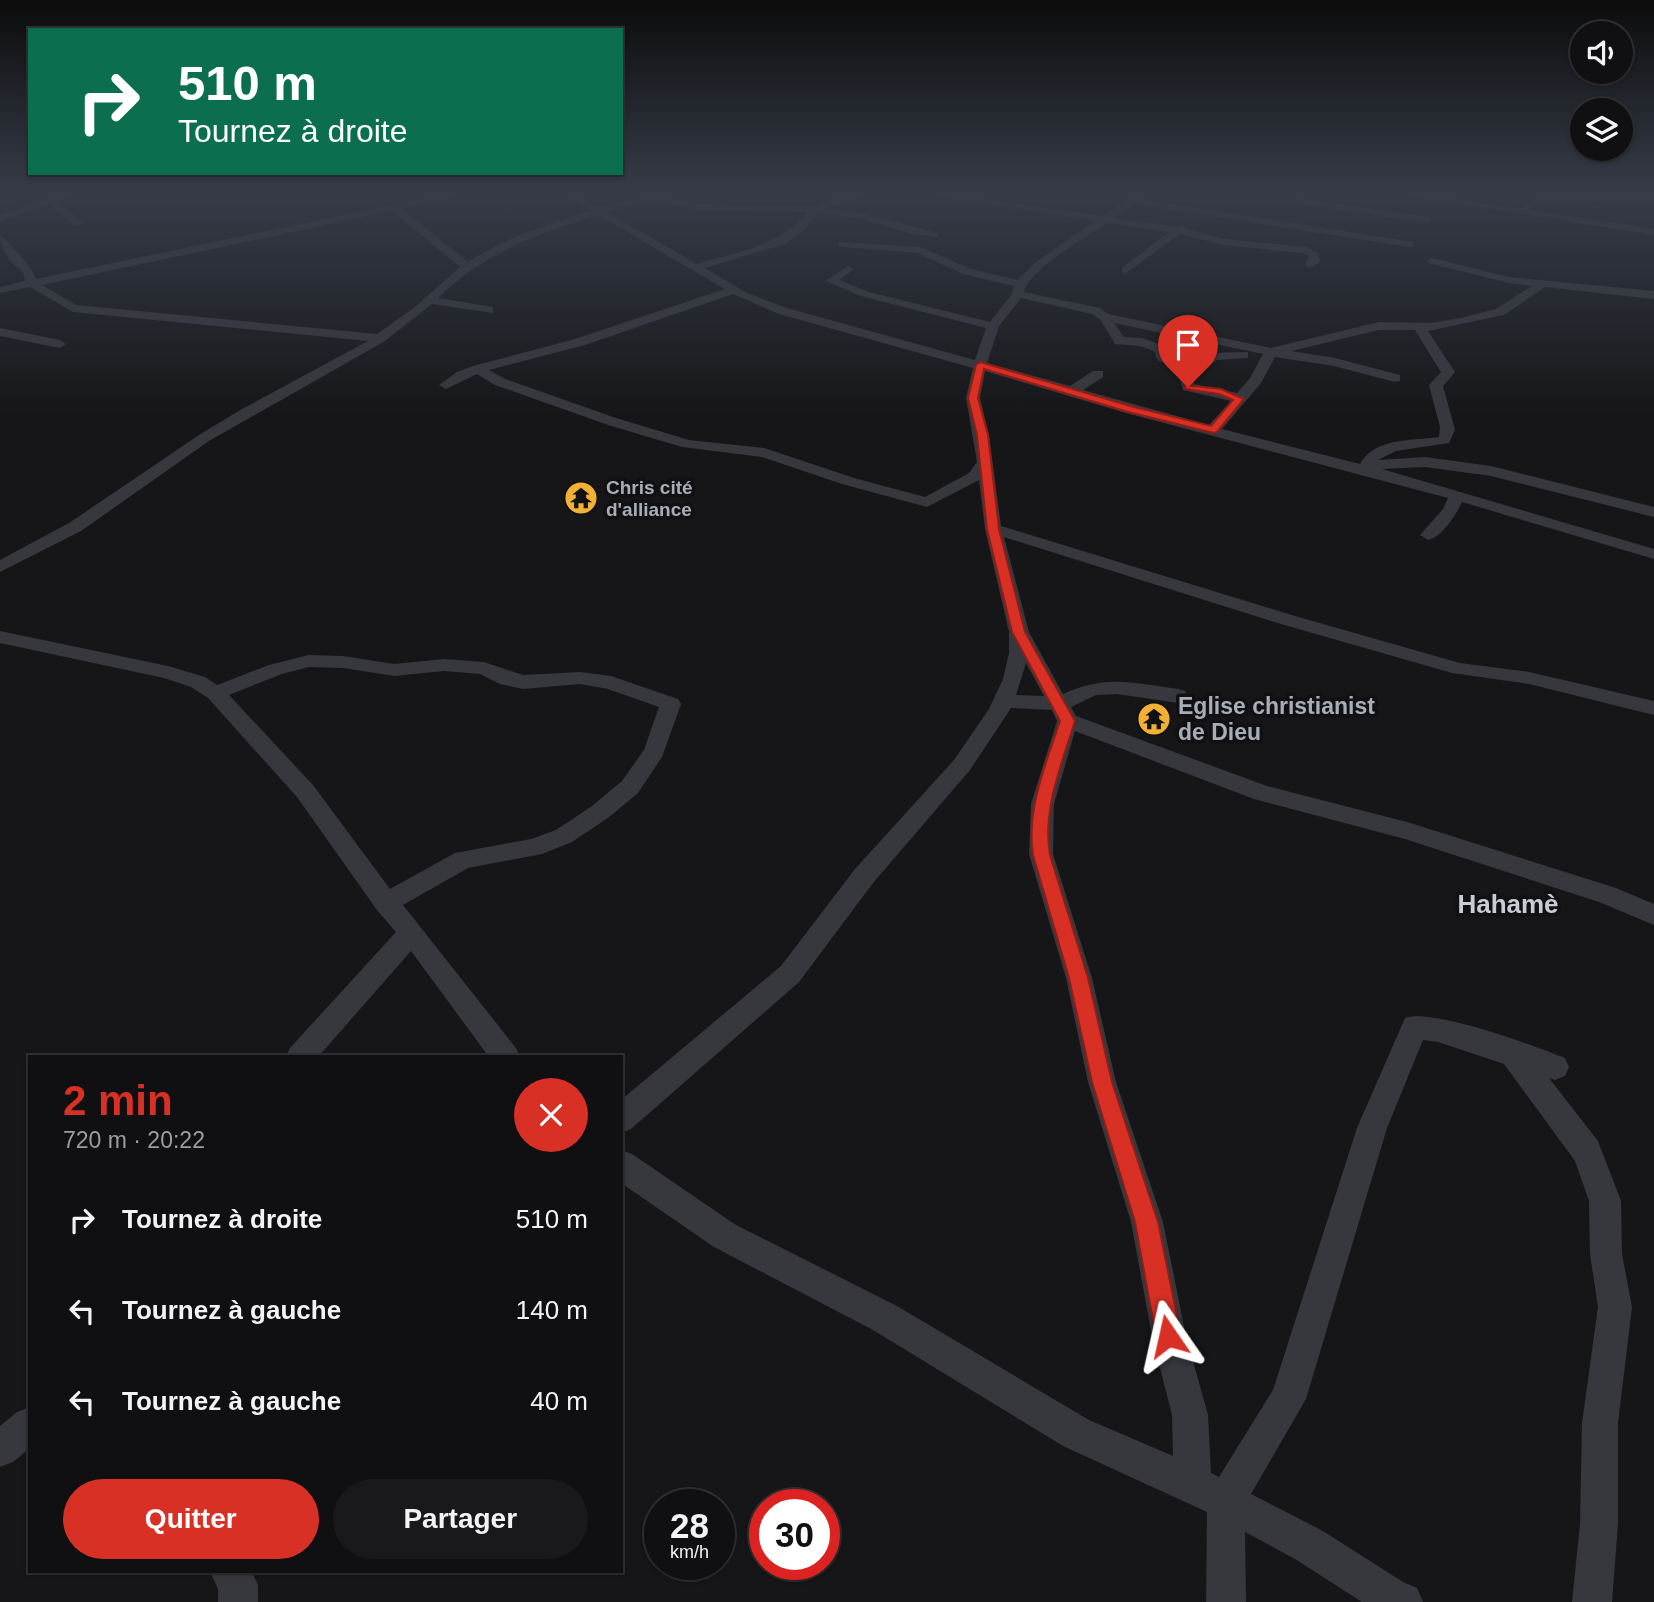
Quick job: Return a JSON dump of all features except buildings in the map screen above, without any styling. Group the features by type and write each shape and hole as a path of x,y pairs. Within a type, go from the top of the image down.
{"street":[{"path":"21,267 28,271 31,283 62,303 83,310 381,338"},
{"path":"0,290 110,267"},
{"path":"0,567 75,527 204,438 381,338 467,267"},
{"path":"697,267 734,290 783,311 1072,391 1131,410 1363,466 1649,555"},
{"path":"956,267 1019,289 1096,311 1104,317 1120,341 1142,342 1160,349 1163,358"},
{"path":"623,1117 790,974 864,876 962,765 1004,701 1018,653 1018,632 993,529 982,435 973,398 993,326 1038,267"},
{"path":"1126,270 1130,267"},
{"path":"1434,267 1443,277"},
{"path":"1458,267 1477,273 1542,284 1654,295"},
{"path":"848,270 831,281 865,294 993,326"},
{"path":"1239,399 1221,392 1188,387 1185,384 1186,377 1214,356 1271,352 1379,326 1448,325 1500,312 1542,284"},
{"path":"446,386 462,374 580,342 734,290"},
{"path":"430,300 489,310"},
{"path":"1104,317 1271,352 1335,362 1395,378"},
{"path":"1363,466 1374,453 1408,443 1437,442 1444,440 1447,435 1447,425 1436,385 1448,372 1419,327"},
{"path":"0,332 60,344"},
{"path":"1214,429 1256,380 1271,352"},
{"path":"478,369 500,382 612,422 641,428 687,444 764,453 848,481 927,502 975,476 984,464"},
{"path":"1072,391 1098,374"},
{"path":"1363,466 1424,461 1492,471 1654,512"},
{"path":"1429,535 1450,511 1457,495"},
{"path":"993,529 1288,620 1459,669 1529,678 1654,708"},
{"path":"1018,632 1063,713"},
{"path":"0,637 168,673 198,682 215,693 305,790 386,903 412,932 504,1055"},
{"path":"215,693 276,669 309,661 343,662 394,670 444,665 484,668 507,680 523,682 580,678 611,683 671,704 654,752 630,787 600,812 564,836 534,848 463,860 386,903"},
{"path":"1178,696 1117,687 1092,689 1063,713 1038,834 1041,855 1079,978 1102,1082 1147,1222 1168,1336 1210,1493 1226,1602"},
{"path":"1004,701 1063,713 1262,793 1407,831 1607,895 1654,915"},
{"path":"302,1055 412,932"},
{"path":"1210,1493 1288,1399 1372,1128 1415,1027 1438,1030 1555,1067"},
{"path":"1515,1056 1587,1153 1605,1201 1606,1254 1615,1307 1600,1423 1599,1524 1592,1602"},
{"path":"623,1166 725,1236 885,1318 1076,1433 1210,1493 1309,1545 1392,1598 1403,1602"},
{"path":"0,1449 28,1427"},
{"path":"231,1573 238,1585 238,1602"}],"place":[{"name":"Chris cité d'alliance","path":"581,498"},
{"name":"Eglise christianist de Dieu","path":"1154,719"}],"district":[{"name":"Hahamè","path":"1508,904"}],"route":[{"path":"1168,1336 1147,1222 1102,1082 1079,978 1041,855 1038,834 1043,802 1068,721 1018,632 993,529 982,435 973,398 980,365 1131,410 1214,429 1239,399 1221,392 1188,387"}]}
